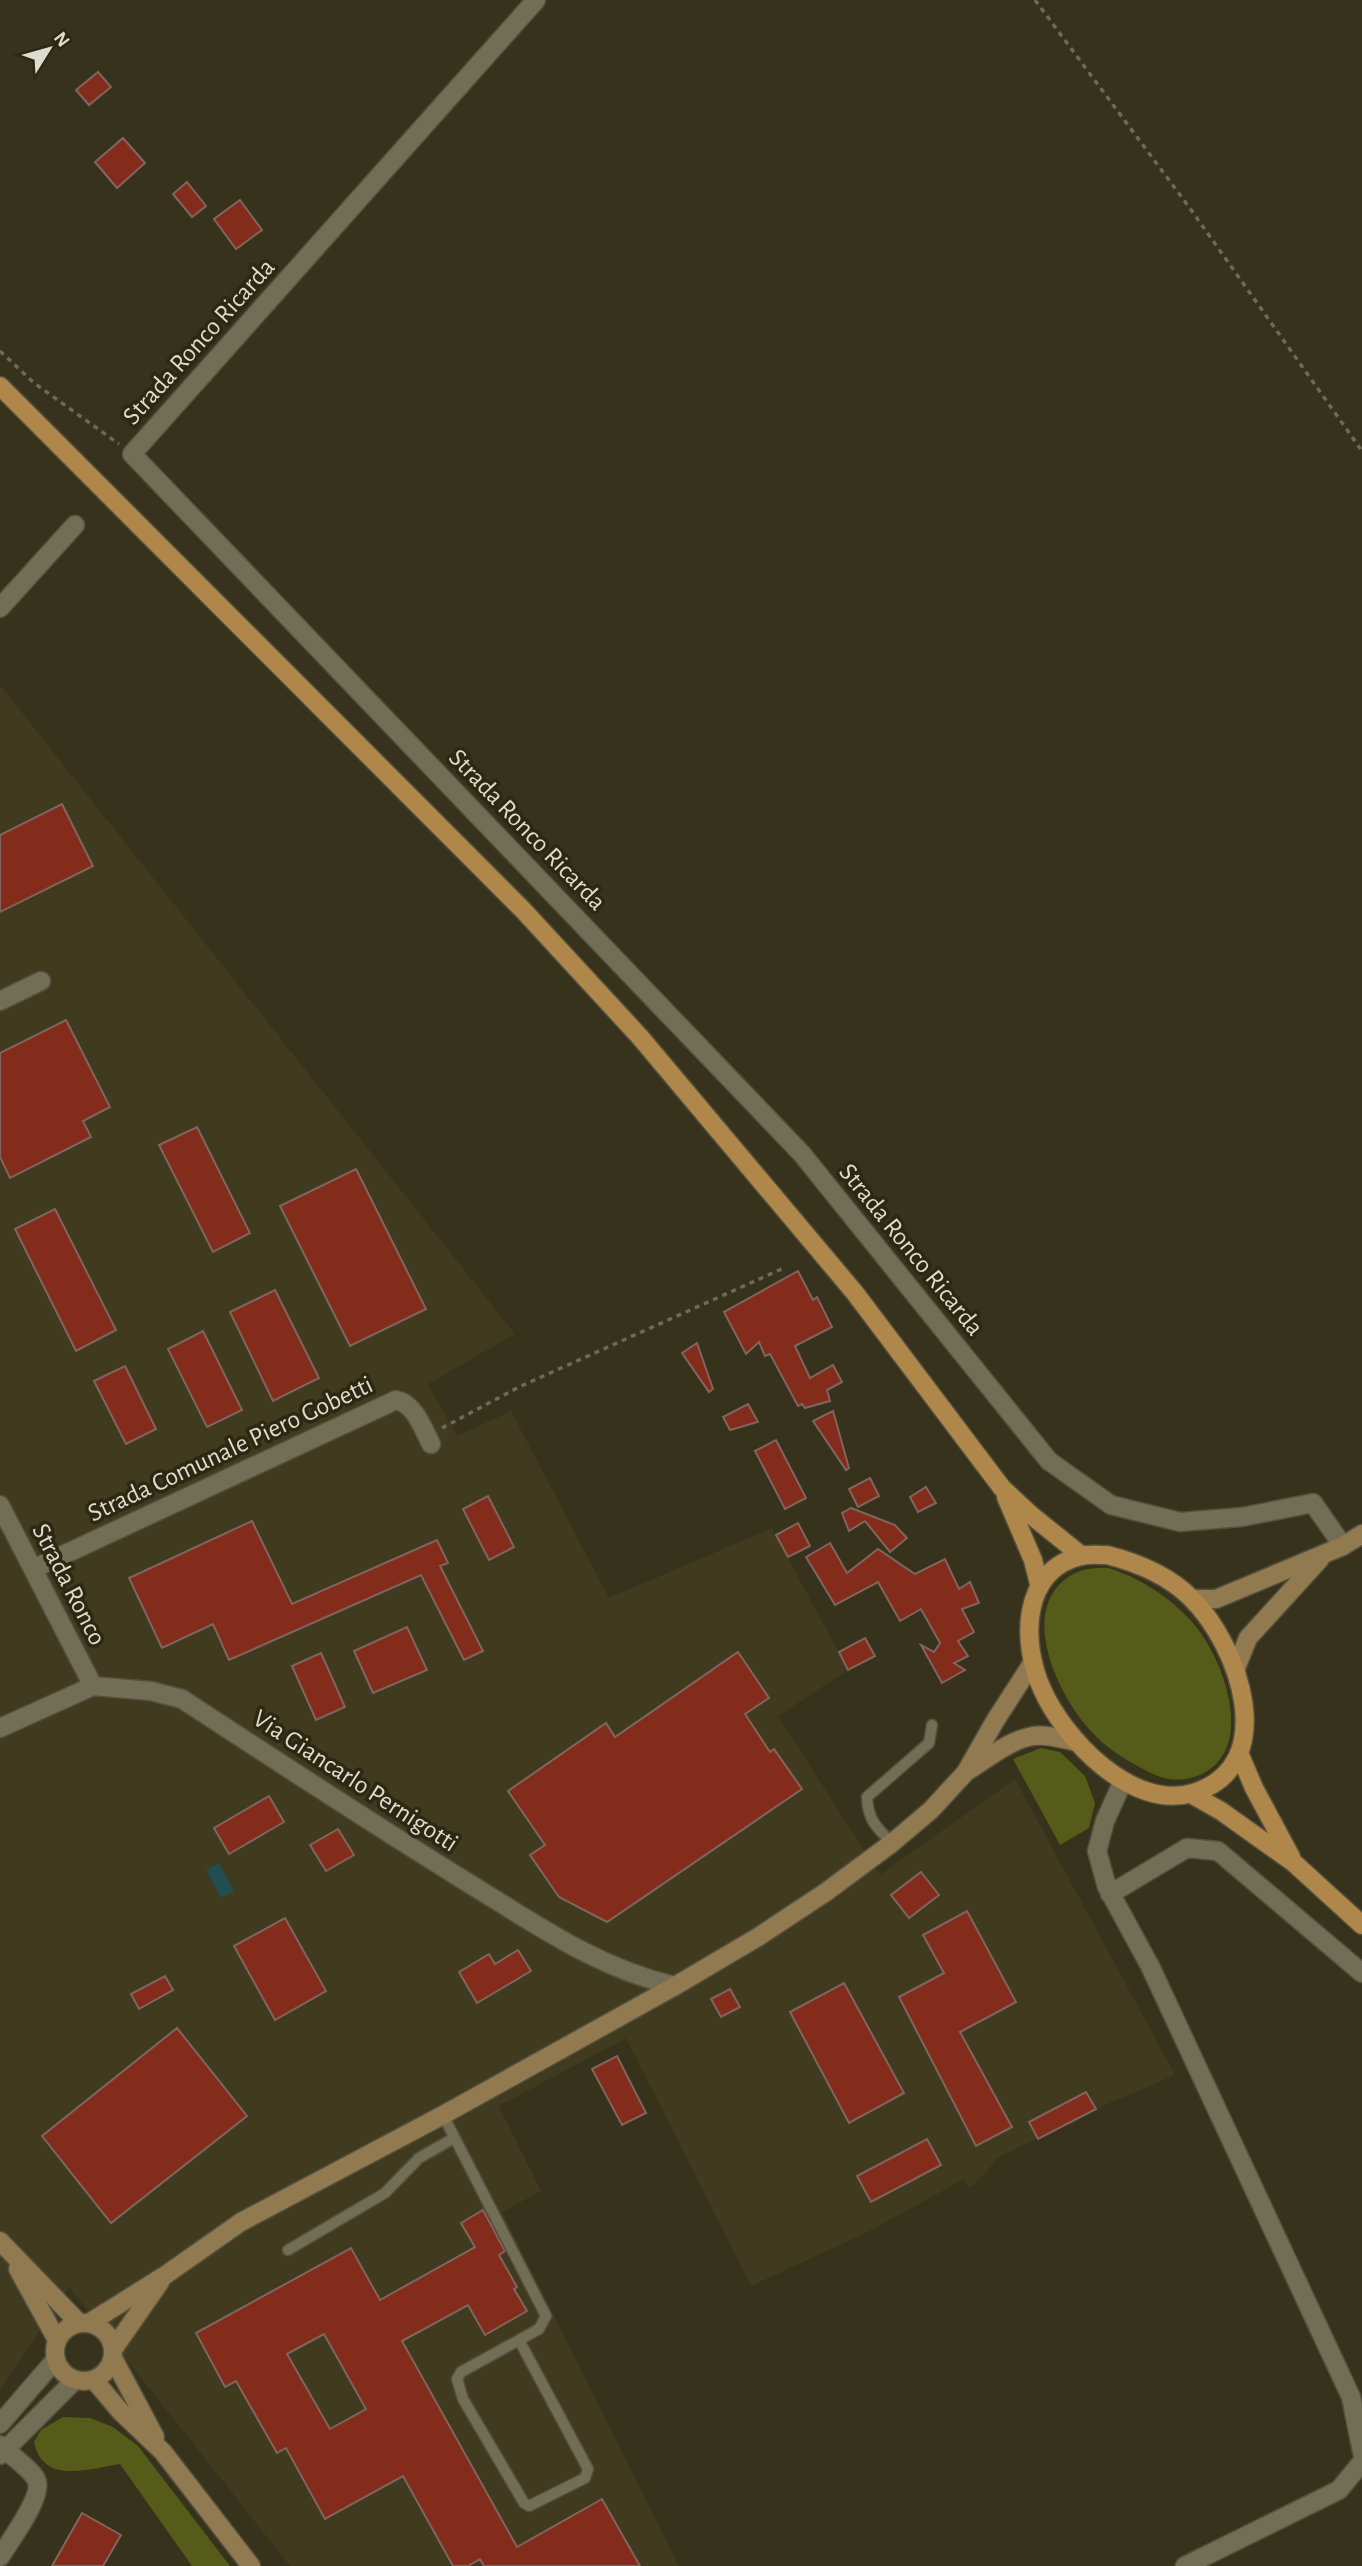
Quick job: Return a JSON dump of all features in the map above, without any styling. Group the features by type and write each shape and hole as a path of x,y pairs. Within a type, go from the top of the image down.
{"main road":[{"path":"0,386 523,911 640,1037 855,1293 1002,1488 1082,1556"},
{"path":"1002,1488 1033,1560 1039,1584"},
{"path":"1192,1599 1216,1599 1343,1546 1362,1534"},
{"path":"1236,1668 1248,1638 1325,1554"},
{"path":"1107,1555 1135,1562 1167,1578 1192,1599 1216,1630 1236,1668 1244,1706 1244,1735 1240,1755 1228,1772 1211,1785 1191,1794 1170,1796 1146,1791 1123,1781 1100,1765 1056,1715 1032,1661 1028,1629 1031,1605 1039,1584 1062,1563 1082,1556 1107,1555"},
{"path":"57,2340 63,2332 84,2323 164,2276 241,2222 443,2115 674,1986 758,1937 825,1892 892,1843 930,1810 966,1772 1032,1661"},
{"path":"966,1772 1010,1745 1033,1736 1077,1742"},
{"path":"1240,1755 1254,1788 1294,1863"},
{"path":"1191,1794 1229,1816 1294,1863 1362,1925"},
{"path":"5,2247 57,2340 56,2359 60,2368 75,2380 94,2379 103,2375 113,2353 164,2276"},
{"path":"5,2247 84,2323 106,2331 113,2353 163,2452"},
{"path":"94,2379 120,2410 163,2452 251,2566"}],"street":[{"name":"Strada Ronco Ricarda","path":"536,0 132,454 802,1153 1049,1461 1111,1505 1180,1522 1242,1517 1313,1503 1343,1546"},
{"path":"0,608 75,525"},
{"path":"0,1001 41,981"},
{"name":"Strada Comunale Piero Gobetti","path":"33,1569 396,1400 410,1406 429,1439"},
{"name":"Strada Ronco","path":"0,1505 93,1686"},
{"name":"Via Giancarlo Pernigotti","path":"0,1728 93,1686 151,1691 182,1699 383,1830 590,1956 639,1978 674,1986"},
{"path":"1123,1781 1105,1821 1097,1851 1111,1894 1150,1966 1351,2397 1362,2452"},
{"path":"1111,1894 1187,1848 1218,1851 1362,1973"},
{"path":"0,2424 56,2359"},
{"path":"0,2557 36,2499 38,2487 36,2478 2,2450 75,2380"},
{"path":"1185,2566 1339,2490 1362,2462"}],"lane":[{"path":"892,1843 877,1829 868,1814 867,1797 929,1743 932,1725"},
{"path":"443,2115 546,2316 539,2329 519,2340 461,2372 457,2379 463,2399 524,2503 529,2506 585,2479 588,2469 519,2340"},
{"path":"288,2250 385,2193 419,2158 454,2138"}],"path":[{"path":"1035,0 1189,206 1362,451"},
{"path":"0,351 34,383 132,454"},
{"path":"429,1439 519,1387 786,1267"}],"shaded area":[{"path":"0,685 515,1334 428,1384 457,1436 511,1411 609,1598 772,1528 848,1670 778,1716 880,1875 1015,1779 1175,2075 1096,2109 997,2158 985,2174 969,2188 964,2179 870,2231 751,2286 626,2038 499,2106 541,2191 502,2212 679,2566 290,2566 69,2287 0,2390"}],"green space":[{"path":"1108,1568 1154,1589 1174,1605 1204,1637 1214,1657 1223,1678 1231,1724 1228,1745 1218,1762 1200,1775 1187,1779 1167,1779 1117,1754 1095,1736 1078,1715 1057,1677 1045,1635 1045,1615 1051,1596 1063,1581 1073,1574"},
{"path":"1041,1748 1060,1752 1085,1776 1095,1803 1089,1828 1060,1845 1013,1759"},
{"path":"63,2417 90,2418 113,2427 138,2446 230,2566 192,2566 120,2464 68,2471 47,2464 39,2455 34,2442 41,2430"}],"water":[{"path":"219,1863 234,1891 221,1898 206,1870"}],"building":[{"path":"98,72 111,87 89,105 76,90"},
{"path":"123,138 145,163 117,188 95,162"},
{"path":"187,182 206,206 192,217 173,194"},
{"path":"240,200 262,230 236,249 214,219"},
{"path":"62,804 93,866 0,912 0,835"},
{"path":"66,1020 110,1107 83,1121 91,1137 10,1178 0,1157 0,1053"},
{"path":"197,1127 250,1233 213,1252 159,1145"},
{"path":"356,1169 426,1309 350,1346 280,1206"},
{"path":"55,1209 116,1330 76,1351 15,1229"},
{"path":"798,1271 813,1300 817,1297 832,1327 795,1346 810,1378 833,1365 842,1382 827,1390 830,1401 805,1408 802,1404 798,1406 770,1354 765,1356 759,1342 746,1354 724,1312"},
{"path":"275,1290 319,1378 273,1401 230,1312"},
{"path":"203,1331 242,1410 207,1427 168,1349"},
{"path":"697,1343 713,1389 709,1392 682,1353"},
{"path":"125,1366 156,1429 126,1444 94,1381"},
{"path":"748,1404 758,1422 730,1430 723,1417"},
{"path":"833,1411 849,1468 846,1470 813,1421"},
{"path":"776,1440 806,1498 785,1509 755,1451"},
{"path":"870,1478 879,1496 858,1507 849,1489"},
{"path":"926,1487 936,1503 918,1512 910,1497"},
{"path":"488,1496 514,1547 489,1560 463,1509"},
{"path":"851,1508 895,1525 907,1538 890,1552 865,1521 849,1531 842,1513"},
{"path":"252,1521 292,1604 437,1540 448,1563 440,1566 483,1651 464,1660 421,1575 229,1660 213,1624 162,1648 129,1578"},
{"path":"798,1523 810,1546 788,1557 776,1535"},
{"path":"830,1543 847,1573 878,1549 915,1574 945,1559 959,1589 970,1582 979,1603 962,1609 974,1632 958,1641 968,1656 954,1663 965,1670 942,1683 921,1645 934,1652 940,1643 921,1609 900,1621 878,1582 835,1605 806,1557"},
{"path":"407,1627 427,1670 373,1693 354,1651"},
{"path":"865,1638 875,1656 848,1670 839,1652"},
{"path":"738,1652 769,1698 745,1714 770,1752 774,1749 802,1789 607,1922 559,1897 530,1855 545,1845 508,1791 606,1723 615,1737"},
{"path":"321,1653 345,1707 316,1720 292,1666"},
{"path":"269,1796 284,1822 229,1854 214,1828"},
{"path":"338,1829 354,1855 326,1871 310,1845"},
{"path":"921,1872 939,1895 909,1918 891,1895"},
{"path":"967,1911 1016,2002 960,2032 1012,2127 976,2146 899,1997 944,1973 923,1935"},
{"path":"285,1918 326,1991 275,2020 234,1946"},
{"path":"518,1950 531,1971 477,2003 459,1972 489,1954 495,1964"},
{"path":"165,1976 173,1990 139,2009 131,1994"},
{"path":"844,1983 904,2093 849,2123 790,2012"},
{"path":"730,1989 740,2007 721,2017 711,1999"},
{"path":"177,2028 247,2116 111,2223 42,2136"},
{"path":"617,2056 646,2113 622,2125 592,2069"},
{"path":"1086,2092 1096,2109 1038,2139 1029,2122"},
{"path":"927,2139 941,2165 871,2202 857,2176"},
{"path":"483,2210 505,2251 499,2255 527,2311 485,2335 468,2305 402,2341 517,2547 602,2499 640,2566 484,2566 480,2559 468,2566 453,2566 403,2476 325,2519 286,2448 277,2453 236,2381 225,2387 196,2333 351,2248 380,2300 475,2247 461,2223","holes":["324,2334 366,2409 330,2429 287,2354"]},
{"path":"82,2513 121,2535 103,2566 52,2566"}]}
